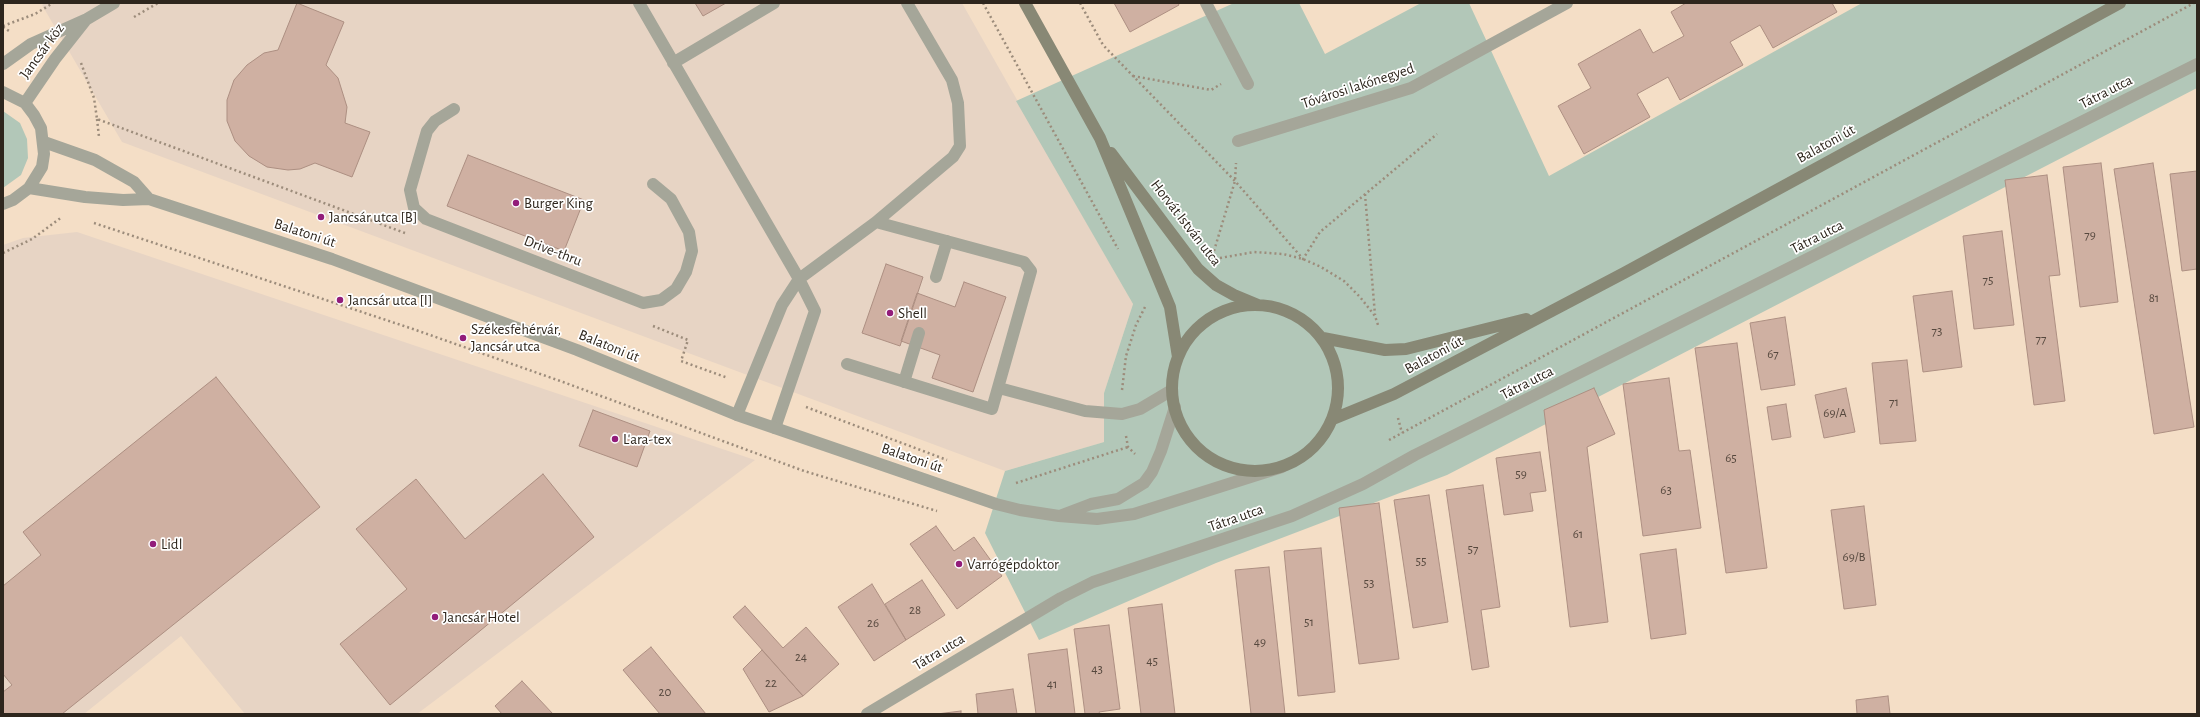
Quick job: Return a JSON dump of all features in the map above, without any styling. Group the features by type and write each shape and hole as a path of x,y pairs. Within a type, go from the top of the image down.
{"main road":[{"name":"Horvát István utca","path":"1025,3 1100,138 1170,307 1178,357"},
{"name":"Balatoni út","path":"1333,419 1394,394 1546,314 2120,3"},
{"name":"Horvát István utca","path":"1100,138 1198,269 1216,285 1234,295 1263,306"},
{"path":"1263,306 1291,313 1313,328 1323,338 1331,351 1336,366 1337,405 1333,419 1313,448 1282,467 1246,470 1230,467 1218,462 1201,451 1190,440 1179,419 1172,390 1178,357 1193,333 1212,318 1236,308 1263,306"},
{"name":"Balatoni út","path":"1323,338 1385,350 1406,349 1546,314"}],"street":[{"name":"Jancsár köz","path":"3,64 31,44 86,19 114,3"},
{"path":"638,3 798,279 815,312 775,428"},
{"path":"673,63 774,3"},
{"path":"737,415 782,305 798,279 876,222 953,157 960,146 958,103 952,80 907,3"},
{"path":"1206,3 1248,84"},
{"name":"Tóvárosi lakónegyed","path":"1238,141 1410,88 1567,3"},
{"name":"Jancsár köz","path":"25,103 55,59 86,19"},
{"name":"Tátra utca","path":"867,714 1061,598 1093,582 1292,516 1362,484 1415,455 2197,64"},
{"path":"3,92 25,103 34,114 41,128 44,142 42,167 29,188 13,200 3,204"},
{"name":"Drive-thru","path":"454,109 436,121 427,131 410,190 414,208 426,218 643,303 661,300 676,289 686,272 692,251 689,232 672,199 654,184"},
{"path":"44,142 95,160 134,182 149,199"},
{"name":"Balatoni út","path":"29,188 85,197 124,200 149,199 332,259 577,350 737,415 996,504 1059,516 1097,519 1134,514 1282,467"},
{"path":"847,364 992,409 1031,271 1024,262 876,222"},
{"path":"936,277 947,241"},
{"path":"904,382 919,333"},
{"path":"999,388 1085,412 1122,414 1140,409 1172,390"},
{"path":"1059,516 1091,504 1118,499 1144,483 1152,472 1161,451 1175,406"}],"path":[{"path":"3,26 35,14 53,3"},
{"path":"132,19 158,3"},
{"path":"983,3 1121,253"},
{"path":"1080,3 1103,45 1235,181 1303,259"},
{"path":"1388,441 1402,432 2194,3"},
{"path":"79,59 94,98 97,119 135,133"},
{"path":"1133,76 1211,90 1242,72"},
{"path":"1303,259 1320,232 1437,134"},
{"path":"1212,261 1235,181 1238,141"},
{"path":"1365,194 1375,316 1385,350"},
{"path":"90,221 413,329"},
{"path":"1198,269 1212,261 1234,254 1254,252 1283,254 1303,259 1321,267 1344,281 1360,297 1375,316"},
{"path":"1152,472 1128,447 1122,414 1121,386 1126,356 1136,325 1148,302 1164,291"},
{"path":"1394,394 1402,432 1415,455"}],"shaded area":[{"path":"45,3 962,3 1133,304 1104,393 1104,442 1005,471 122,142 42,5"},
{"path":"77,232 755,460 417,714 245,714 181,636 84,714 3,714 3,245 23,238"}],"green space":[{"path":"1234,3 1299,3 1325,54 1421,3 1469,3 1549,176 1862,3 2197,3 2197,88 1447,475 1216,563 1039,640 985,533 1005,471 1104,442 1104,393 1133,304 1016,101"},
{"path":"3,111 20,123 27,139 28,158 21,175 3,188"}],"building":[{"path":"297,3 344,22 326,65 338,78 347,107 345,123 370,132 352,177 315,163 300,169 288,170 267,167 249,156 235,141 227,121 227,100 234,80 247,65 264,53 278,50"},
{"path":"695,3 726,3 703,16"},
{"path":"1114,3 1178,3 1179,5 1130,32"},
{"path":"1686,3 1832,3 1837,12 1773,48 1760,25 1730,42 1743,65 1680,100 1668,77 1637,94 1650,117 1584,154 1558,106 1591,88 1578,64 1640,29 1653,53 1684,36 1671,12"},
{"name":"Burger King","path":"468,155 584,200 564,251 447,206"},
{"path":"2101,163 2118,302 2080,307 2063,167"},
{"path":"2153,163 2194,427 2154,434 2114,169"},
{"path":"2197,171 2197,269 2182,271 2170,174"},
{"path":"2047,175 2060,275 2049,276 2065,401 2034,405 2005,180"},
{"path":"2002,231 2014,325 1974,329 1963,236"},
{"name":"Shell","path":"886,264 923,277 900,346 862,333"},
{"path":"964,282 1006,297 973,392 932,378 940,355 901,341 917,293 955,307"},
{"path":"1952,291 1962,367 1923,372 1913,296"},
{"path":"1785,317 1795,385 1761,390 1750,323"},
{"path":"1737,343 1767,568 1726,573 1695,348"},
{"path":"1907,360 1916,441 1880,444 1872,363"},
{"name":"Lidl","path":"216,377 320,507 62,714 3,714 3,692 12,685 3,674 3,586 41,555 23,532"},
{"path":"1669,378 1679,451 1690,450 1701,528 1643,536 1623,384"},
{"path":"1594,388 1615,434 1587,447 1608,622 1570,627 1544,410"},
{"path":"1846,388 1855,432 1824,438 1815,395"},
{"path":"1786,404 1791,437 1772,440 1767,407"},
{"name":"L'ara-tex","path":"593,410 650,431 637,467 579,446"},
{"path":"1540,452 1546,491 1530,493 1533,511 1504,515 1496,458"},
{"name":"Jancsár Hotel","path":"543,474 594,537 390,705 340,644 407,589 356,529 416,479 465,539"},
{"path":"1483,485 1500,607 1481,610 1489,667 1472,670 1446,490"},
{"path":"1429,495 1448,622 1413,628 1394,500"},
{"path":"1379,503 1399,659 1359,664 1339,508"},
{"path":"1864,506 1876,605 1844,609 1831,510"},
{"name":"Varrógépdoktor","path":"936,526 954,551 974,537 1002,576 957,609 910,544"},
{"path":"1321,548 1335,692 1298,696 1284,551"},
{"path":"1676,549 1686,634 1651,639 1640,554"},
{"path":"1269,567 1285,714 1251,714 1235,570"},
{"path":"922,580 945,615 906,640 885,604"},
{"path":"872,584 906,640 874,661 838,607"},
{"path":"1162,604 1175,714 1141,714 1128,608"},
{"path":"745,606 783,648 806,627 839,664 803,696 733,617"},
{"path":"1109,625 1120,709 1099,712 1100,714 1085,714 1074,629"},
{"path":"651,647 706,714 660,714 623,670"},
{"path":"1067,649 1075,714 1036,714 1028,654"},
{"path":"762,650 803,696 769,712 743,669"},
{"path":"522,681 553,714 502,714 495,706"},
{"path":"1013,689 1017,714 978,714 976,694"},
{"path":"1888,696 1890,714 1857,714 1856,700"},
{"path":"961,711 961,714 937,714"}],"place":[{"name":"Burger King","path":"516,203"},
{"name":"Jancsár utca [B]","path":"321,217"},
{"name":"Jancsár utca [I]","path":"340,300"},
{"name":"Shell","path":"890,313"},
{"name":"Székesfehérvár, Jancsár utca","path":"463,338"},
{"name":"L'ara-tex","path":"615,439"},
{"name":"Lidl","path":"153,544"},
{"name":"Varrógépdoktor","path":"959,564"},
{"name":"Jancsár Hotel","path":"435,617"}]}
